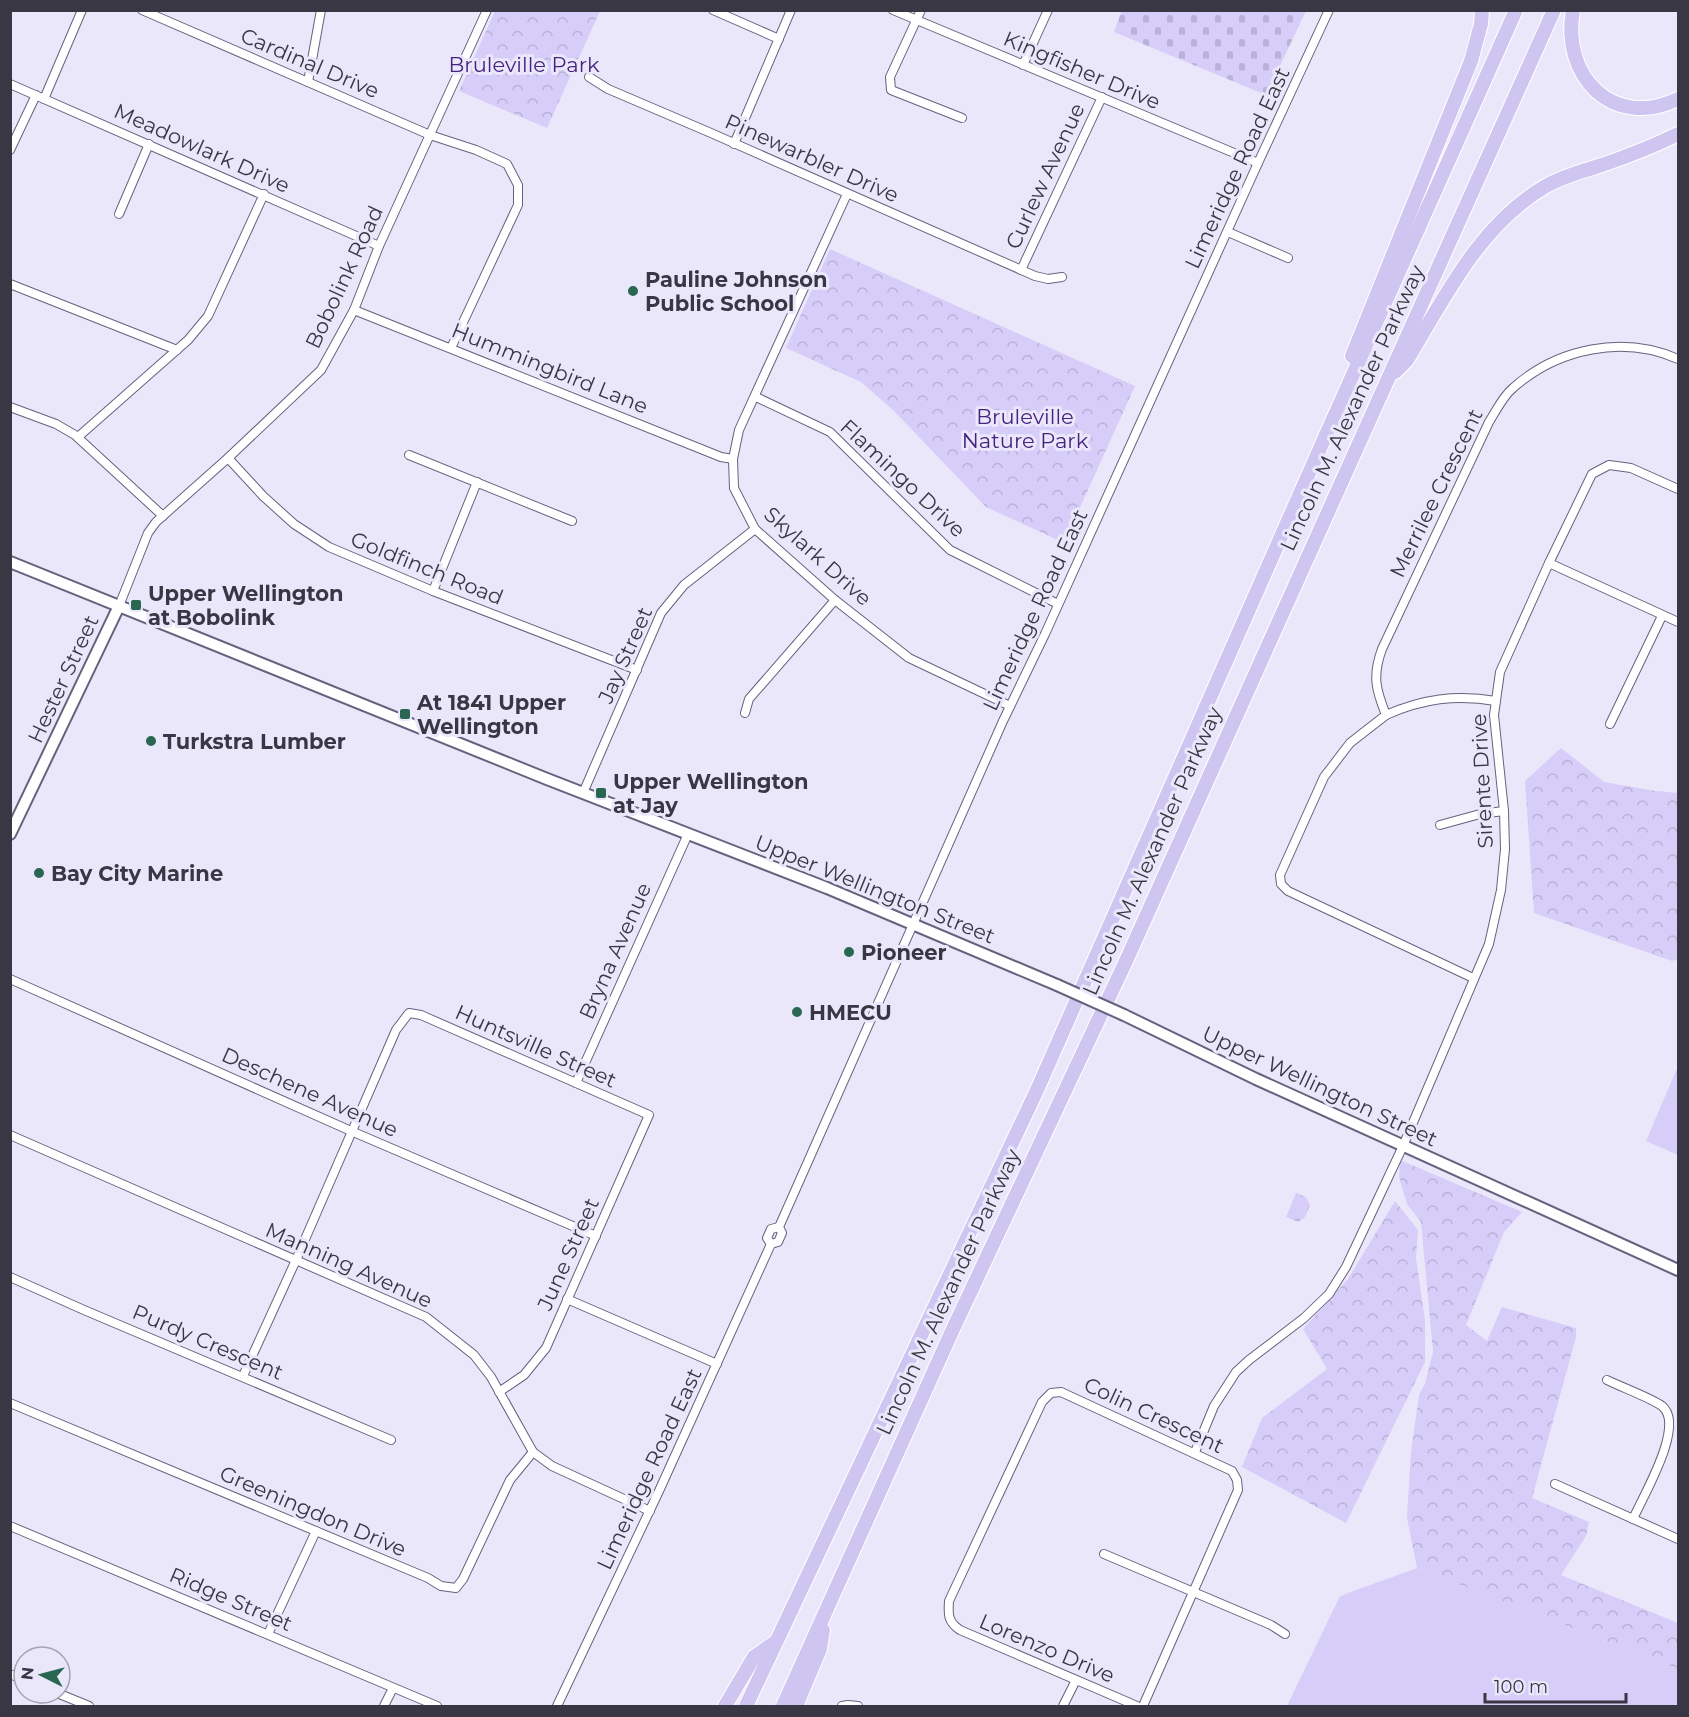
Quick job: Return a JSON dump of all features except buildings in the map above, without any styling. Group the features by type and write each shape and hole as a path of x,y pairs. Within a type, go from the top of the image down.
{"highway":[{"path":"1325,436 1332,405 1472,61 1482,10"},
{"name":"Lincoln M. Alexander Parkway","path":"746,1707 1037,1090 1325,436 1516,10"},
{"name":"Lincoln M. Alexander Parkway","path":"783,1707 953,1329 1126,961 1386,382 1436,277 1554,10"},
{"path":"1573,10 1570,37 1572,52 1577,66 1592,88 1614,102 1634,107 1655,108 1678,99"},
{"path":"1386,382 1407,360 1475,251 1511,211 1547,186 1646,149 1678,134"},
{"path":"796,1707 820,1649 825,1614"},
{"path":"725,1707 754,1657 776,1642"}],"main road":[{"name":"Upper Wellington Street","path":"10,562 912,923 1124,1015 1403,1146 1678,1270"},
{"name":"Hester Street","path":"10,834 119,606"}],"street":[{"path":"10,150 40,97 82,10"},
{"name":"Cardinal Drive","path":"142,10 429,135 476,150 507,164 518,185 518,205 452,348"},
{"path":"308,82 321,10"},
{"name":"Bobolink Road","path":"119,606 148,533 163,516 321,370 354,310 379,246 487,10"},
{"path":"713,10 779,39"},
{"path":"734,144 791,10"},
{"name":"Kingfisher Drive","path":"892,10 1257,163"},
{"path":"921,10 890,77 891,90 963,118"},
{"path":"1023,65 1048,10"},
{"name":"Limeridge Road East","path":"557,1707 717,1364 771,1244 767,1238 771,1229 779,1227 1010,706 1329,10"},
{"name":"Pinewarbler Drive","path":"589,77 608,89 1035,276 1048,279 1062,277"},
{"name":"Meadowlark Drive","path":"10,84 379,246"},
{"name":"Curlew Avenue","path":"1021,270 1102,97"},
{"path":"119,214 149,144"},
{"name":"Skylark Drive","path":"847,194 739,430 733,459 734,488 755,529 835,600 909,658 1010,706"},
{"path":"78,438 201,326 208,316 264,195"},
{"path":"1228,232 1288,258"},
{"path":"10,284 177,350"},
{"name":"Hummingbird Lane","path":"354,310 721,457 733,459"},
{"name":"Merrilee Crescent","path":"1386,716 1377,694 1376,682 1377,664 1382,649 1488,422 1512,388 1548,364 1579,351 1605,347 1649,349 1678,359"},
{"name":"Flamingo Drive","path":"756,397 830,432 950,550 1058,604"},
{"path":"10,407 60,426 78,438 163,516"},
{"path":"409,455 572,521"},
{"name":"Goldfinch Road","path":"228,458 278,510 294,524 329,547 433,591 637,670"},
{"name":"Sirente Drive","path":"1195,1452 1214,1406 1236,1372 1304,1318 1329,1294 1346,1267 1403,1146 1489,944 1501,890 1505,849 1504,811 1495,735 1500,672 1592,474 1609,465 1630,468 1678,489"},
{"path":"433,591 477,482"},
{"name":"Jay Street","path":"584,793 661,613 684,585 755,529"},
{"path":"1549,564 1678,622"},
{"path":"745,713 749,699 835,600"},
{"path":"1610,724 1662,616"},
{"path":"1473,978 1288,891 1281,884 1280,875 1324,777 1350,743 1386,716 1416,704 1442,698 1468,697 1496,701"},
{"path":"1440,825 1480,813 1504,811"},
{"name":"Bryna Avenue","path":"576,1083 688,834"},
{"name":"Deschene Avenue","path":"10,979 351,1131 596,1236"},
{"name":"Huntsville Street","path":"351,1131 396,1030 409,1013 421,1015 649,1115"},
{"name":"June Street","path":"499,1392 524,1375 549,1341 649,1115"},
{"path":"243,1376 351,1131"},
{"name":"Manning Avenue","path":"10,1135 426,1317 474,1355 491,1377 533,1452 552,1466 650,1511"},
{"name":"Purdy Crescent","path":"10,1277 391,1440"},
{"path":"567,1299 717,1364"},
{"path":"1607,1380 1663,1407 1671,1419 1668,1440 1633,1519"},
{"name":"Colin Crescent","path":"948,1615 949,1601 1041,1402 1051,1394 1061,1392 1195,1452 1232,1471 1237,1480 1238,1490 1143,1707"},
{"name":"Greeningdon Drive","path":"10,1404 428,1578 441,1586 456,1588 463,1579 510,1480 533,1452"},
{"path":"1555,1484 1678,1539"},
{"name":"Ridge Street","path":"10,1526 437,1707"},
{"path":"267,1635 316,1531"},
{"path":"1104,1554 1271,1625 1285,1634"},
{"name":"Lorenzo Drive","path":"948,1615 953,1626 960,1630 1137,1707"},
{"path":"1064,1707 1076,1680"},
{"path":"384,1707 393,1688"},
{"path":"72,1700 89,1707"},
{"path":"842,1707 848,1705 858,1707"}],"green space":[{"path":"1122,10 1306,11 1266,95 1114,32"},
{"name":"Bruleville Park","path":"495,11 600,11 547,128 459,91"},
{"name":"Bruleville Nature Park","path":"830,249 1135,386 1064,543 986,507 893,410 861,382 786,348"},
{"path":"1561,748 1604,782 1678,793 1678,959 1672,961 1534,913 1525,781"},
{"path":"1678,1066 1678,1155 1646,1141"},
{"path":"1400,1160 1522,1212 1504,1232 1466,1325 1487,1341 1502,1307 1576,1328 1576,1337 1532,1498 1589,1522 1586,1536 1561,1575 1678,1623 1678,1669 1417,1568 1407,1518 1411,1452 1419,1395 1425,1384 1433,1352 1421,1222 1407,1204 1399,1177"},
{"path":"1296,1193 1306,1197 1310,1205 1305,1217 1298,1222 1286,1217"},
{"path":"1395,1201 1418,1230 1416,1258 1425,1320 1425,1362 1346,1523 1242,1467 1262,1418 1327,1369 1303,1329 1348,1279"},
{"path":"1417,1568 1678,1669 1678,1706 1287,1706 1340,1596"}],"place":[{"name":"Pauline Johnson Public School","path":"633,291"},
{"name":"Upper Wellington at Bobolink","path":"136,605"},
{"name":"At 1841 Upper Wellington","path":"405,714"},
{"name":"Turkstra Lumber","path":"151,741"},
{"name":"Upper Wellington at Jay","path":"601,793"},
{"name":"Bay City Marine","path":"39,873"},
{"name":"Pioneer","path":"849,952"},
{"name":"HMECU","path":"797,1012"}]}
